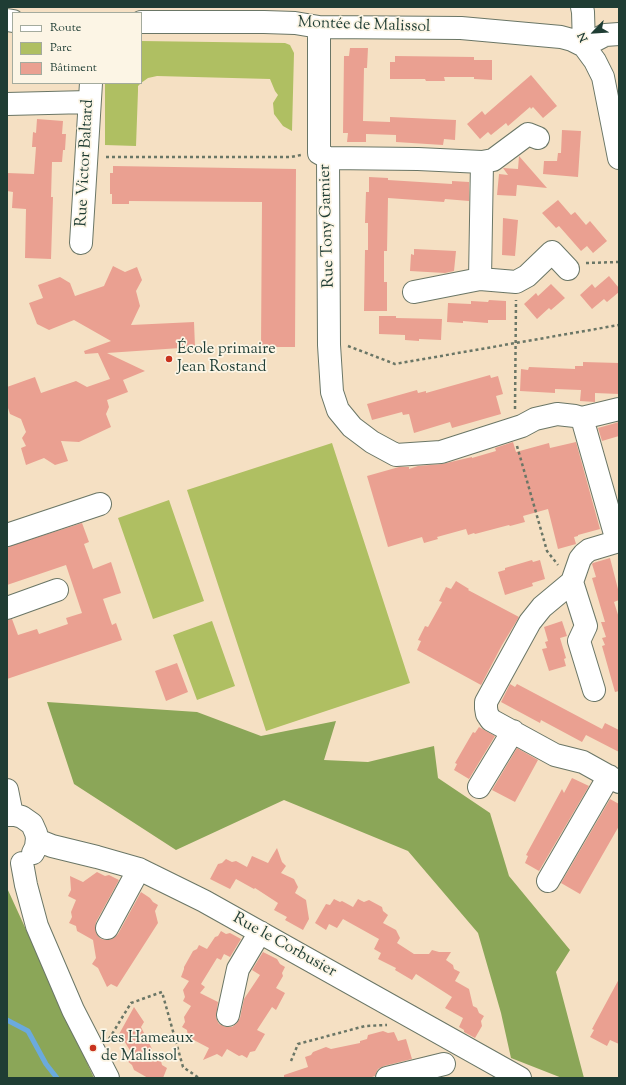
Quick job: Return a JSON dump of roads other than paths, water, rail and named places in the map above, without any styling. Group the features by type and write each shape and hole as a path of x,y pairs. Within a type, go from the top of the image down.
{"street":[{"path":"582,7 584,46 595,61 603,77 619,158"},
{"name":"Montée de Malissol","path":"142,22 294,15 319,27 461,28 561,37 572,40 584,46"},
{"name":"Rue Tony Garnier","path":"319,27 332,392 338,410 352,427 372,442 396,455 441,452 522,426 535,419 557,414 582,418"},
{"path":"584,46 605,35 619,34"},
{"path":"7,104 90,93"},
{"name":"Rue Victor Baltard","path":"81,243 90,93"},
{"path":"324,155 482,162 493,160 528,134 538,138"},
{"path":"480,279 482,162"},
{"path":"414,292 480,279 516,282 522,280 552,252 568,269"},
{"path":"548,881 614,779 583,762 555,755 491,720 487,714 486,702 530,622 542,607 572,582 580,559 584,554 589,550 618,541 582,418 619,408"},
{"path":"7,535 100,504"},
{"path":"572,582 586,626 579,641 594,690"},
{"path":"7,608 57,590"},
{"path":"479,787 513,731"},
{"path":"7,790 10,815 22,817 32,824 37,840 34,852 31,856 14,864 26,885 36,926 73,1010 108,1078"},
{"name":"Rue le Corbusier","path":"37,840 52,846 97,857 139,870 204,901 520,1078"},
{"path":"108,928 139,870"},
{"path":"228,1015 238,969 260,932"},
{"path":"387,1078 446,1071 437,1032"}],"waterway":[{"path":"7,1020 28,1031 46,1064 57,1078"}],"place":[{"name":"École primaire Jean Rostand","path":"169,359"},
{"name":"Les Hameaux de Malissol","path":"93,1048"}]}
